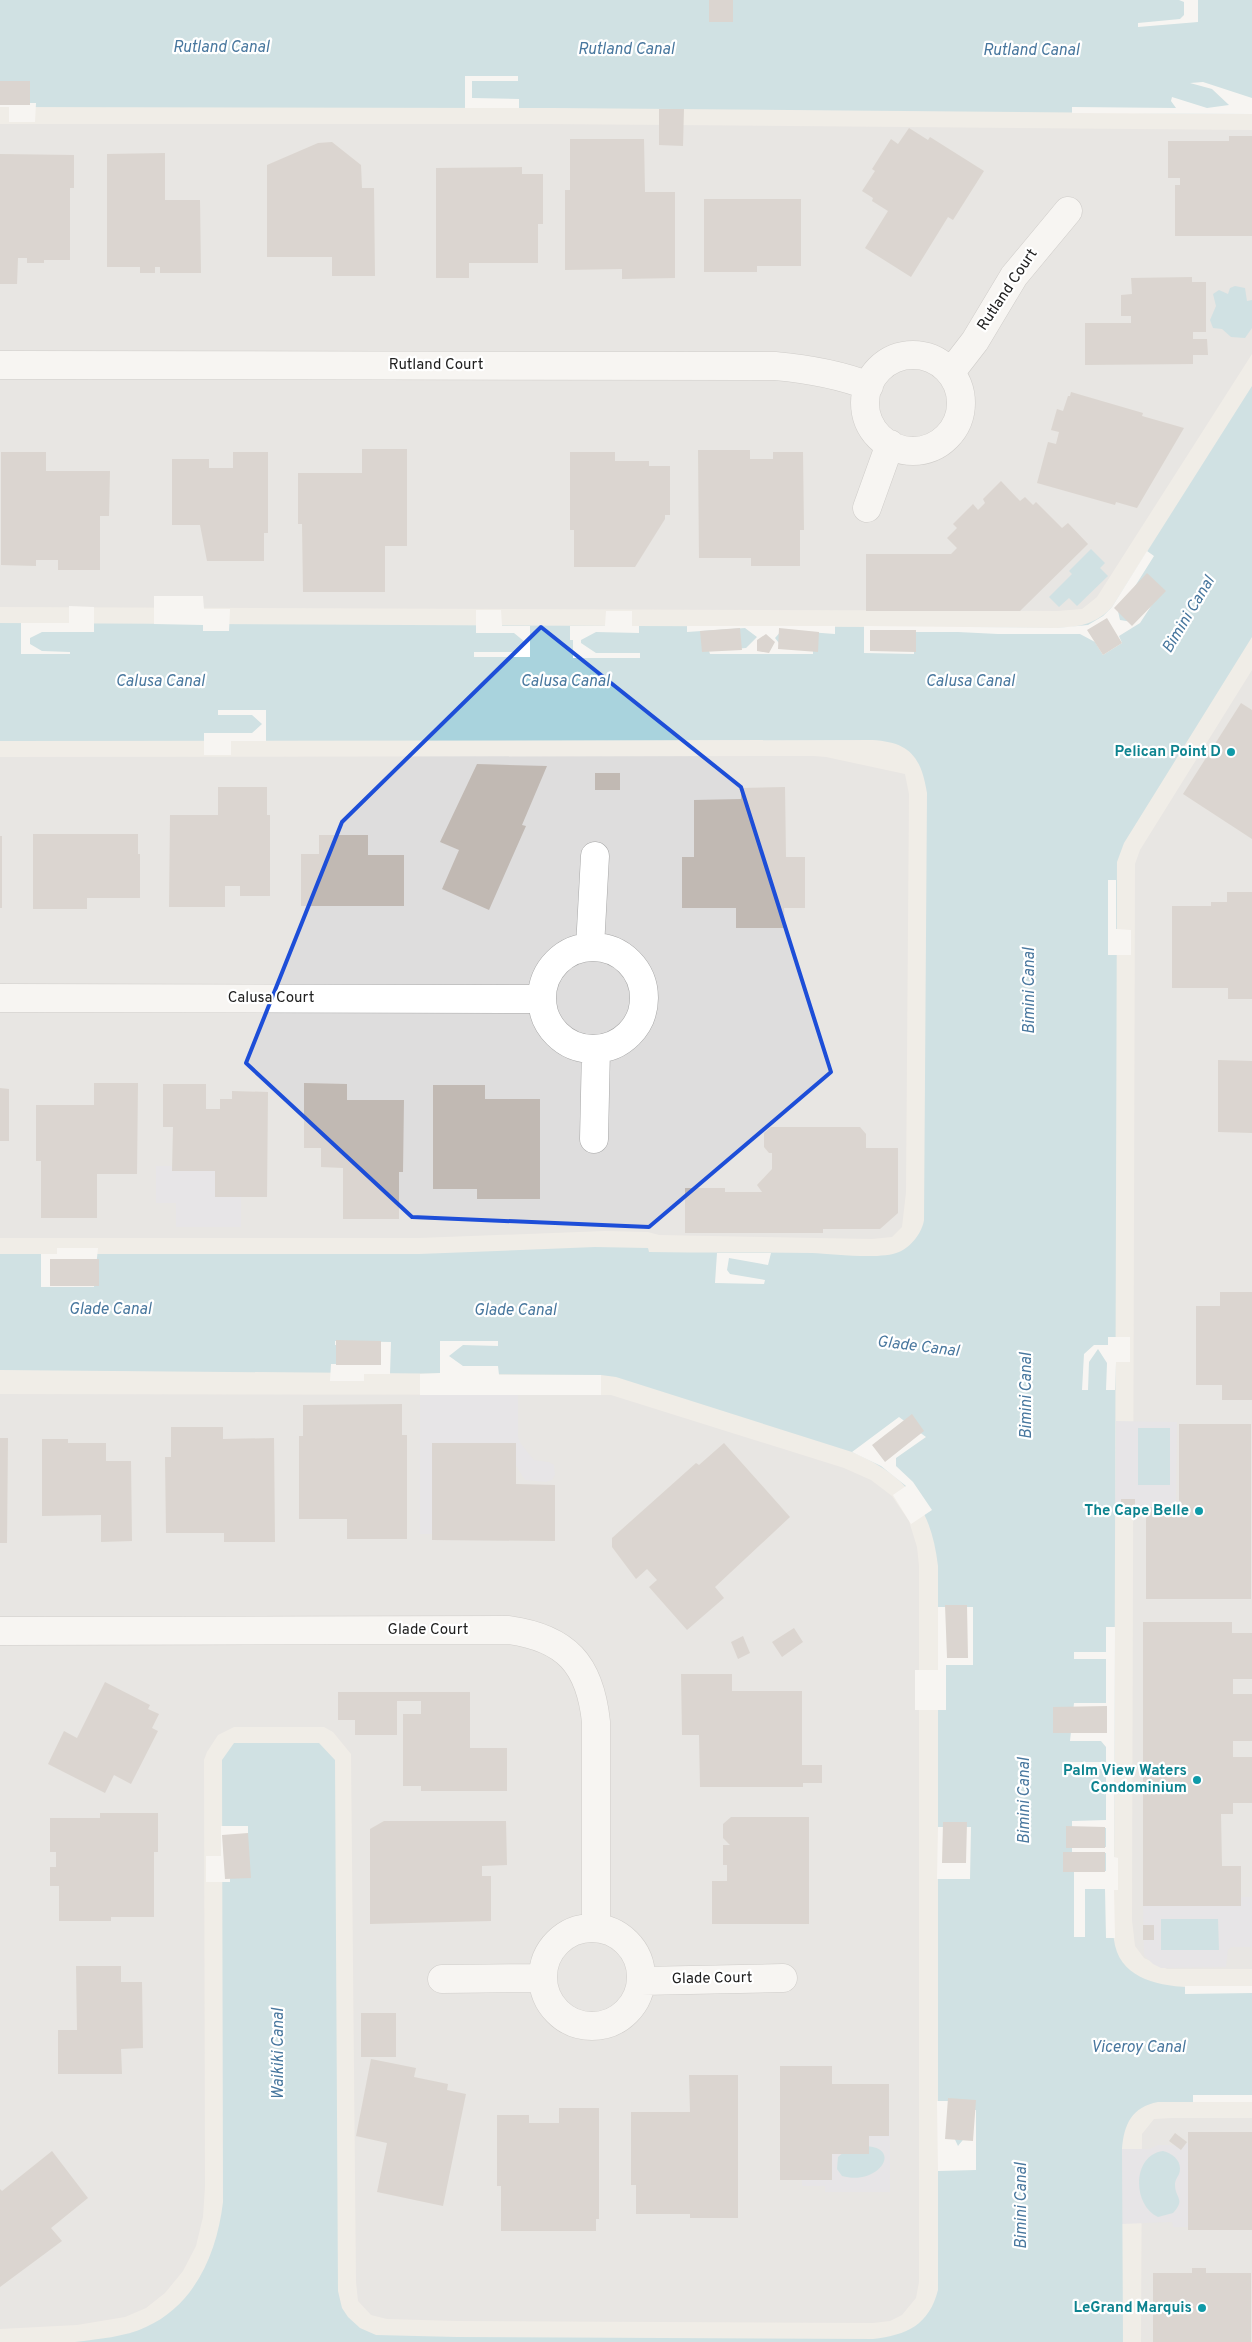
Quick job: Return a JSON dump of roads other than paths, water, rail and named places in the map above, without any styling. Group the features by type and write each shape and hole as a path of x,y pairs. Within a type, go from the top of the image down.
{"street":[{"name":"Rutland Court","path":"951,372 975,341 1014,276 1068,211"},
{"path":"913,355 930,358 951,372 960,396 958,422 944,440 929,449 913,452 882,440 872,427 866,411 866,394 882,366 897,358 913,355"},
{"name":"Rutland Court","path":"0,364 776,366 810,369 834,374 869,386"},
{"path":"867,508 890,444"},
{"path":"590,947 595,856"},
{"path":"590,947 606,948 627,960 641,980 644,996 642,1011 636,1026 626,1038 612,1046 596,1049 580,1048 566,1042 554,1031 546,1017 541,999 550,970 561,958 575,950 590,947"},
{"name":"Calusa Court","path":"0,998 541,999"},
{"path":"594,1138 596,1049"},
{"name":"Glade Court","path":"0,1631 509,1630 530,1633 550,1640 569,1653 584,1675 593,1698 596,1722 596,1927"},
{"path":"596,1927 621,1936 632,1947 639,1960 641,1981 633,2005 622,2016 608,2024 593,2026 578,2024 564,2018 553,2007 546,1993 543,1978 545,1963 552,1948 576,1930 596,1927"},
{"name":"Glade Court","path":"641,1981 783,1978"}],"water":[{"name":"Rutland Canal","path":"0,0 1252,0 1252,114 554,108 0,107"},
{"path":"1235,286 1245,288 1247,301 1252,300 1252,328 1245,338 1231,337 1222,329 1213,328 1210,320 1216,306 1213,294 1219,290 1228,294 1230,288"},
{"path":"1252,386 1252,637 1124,843 1117,862 1113,1921 1117,1952 1126,1967 1140,1977 1157,1983 1177,1986 1252,1986 1252,2102 1158,2102 1149,2104 1136,2112 1127,2124 1122,2149 1123,2342 75,2342 129,2333 146,2327 163,2317 178,2305 201,2275 215,2240 223,2202 222,1760 234,1743 319,1743 335,1760 338,2291 342,2308 348,2317 360,2328 376,2335 457,2337 873,2339 896,2335 906,2331 915,2326 929,2312 938,2290 938,1566 935,1545 922,1510 913,1495 901,1482 871,1461 852,1452 616,1377 601,1375 0,1370 0,1254 419,1254 595,1247 648,1248 649,1252 812,1253 881,1256 903,1250 918,1235 924,1220 927,793 921,770 912,754 896,744 872,740 0,741 0,623 1073,627 1094,621 1112,607"},
{"path":"1091,549 1105,563 1100,568 1108,576 1077,606 1069,598 1059,607 1049,597 1072,574 1069,571"},
{"path":"1138,1428 1170,1428 1170,1485 1138,1485"},
{"path":"1161,1919 1218,1919 1219,1950 1161,1950"},
{"path":"860,2146 874,2147 882,2151 885,2158 882,2164 877,2171 867,2176 856,2178 842,2176 837,2169 838,2157 845,2151"},
{"path":"1163,2151 1174,2156 1179,2162 1180,2170 1175,2189 1179,2205 1173,2213 1158,2217 1149,2211 1143,2202 1139,2181 1145,2161 1153,2154"}],"place":[{"name":"Pelican Point D","path":"1231,752"},
{"name":"The Cape Belle","path":"1199,1511"},
{"name":"Palm View Waters Condominium","path":"1197,1780"},
{"name":"LeGrand Marquis","path":"1202,2308"}],"water label":[{"name":"Bimini Canal","path":"1189,615"},
{"name":"Calusa Canal","path":"160,682"},
{"name":"Calusa Canal","path":"565,682"},
{"name":"Calusa Canal","path":"970,682"},
{"name":"Bimini Canal","path":"1030,991"},
{"name":"Glade Canal","path":"110,1310"},
{"name":"Glade Canal","path":"515,1311"},
{"name":"Glade Canal","path":"918,1347"},
{"name":"Bimini Canal","path":"1027,1396"},
{"name":"Bimini Canal","path":"1025,1801"},
{"name":"Viceroy Canal","path":"1138,2048"},
{"name":"Waikiki Canal","path":"279,2054"},
{"name":"Bimini Canal","path":"1022,2206"}]}
